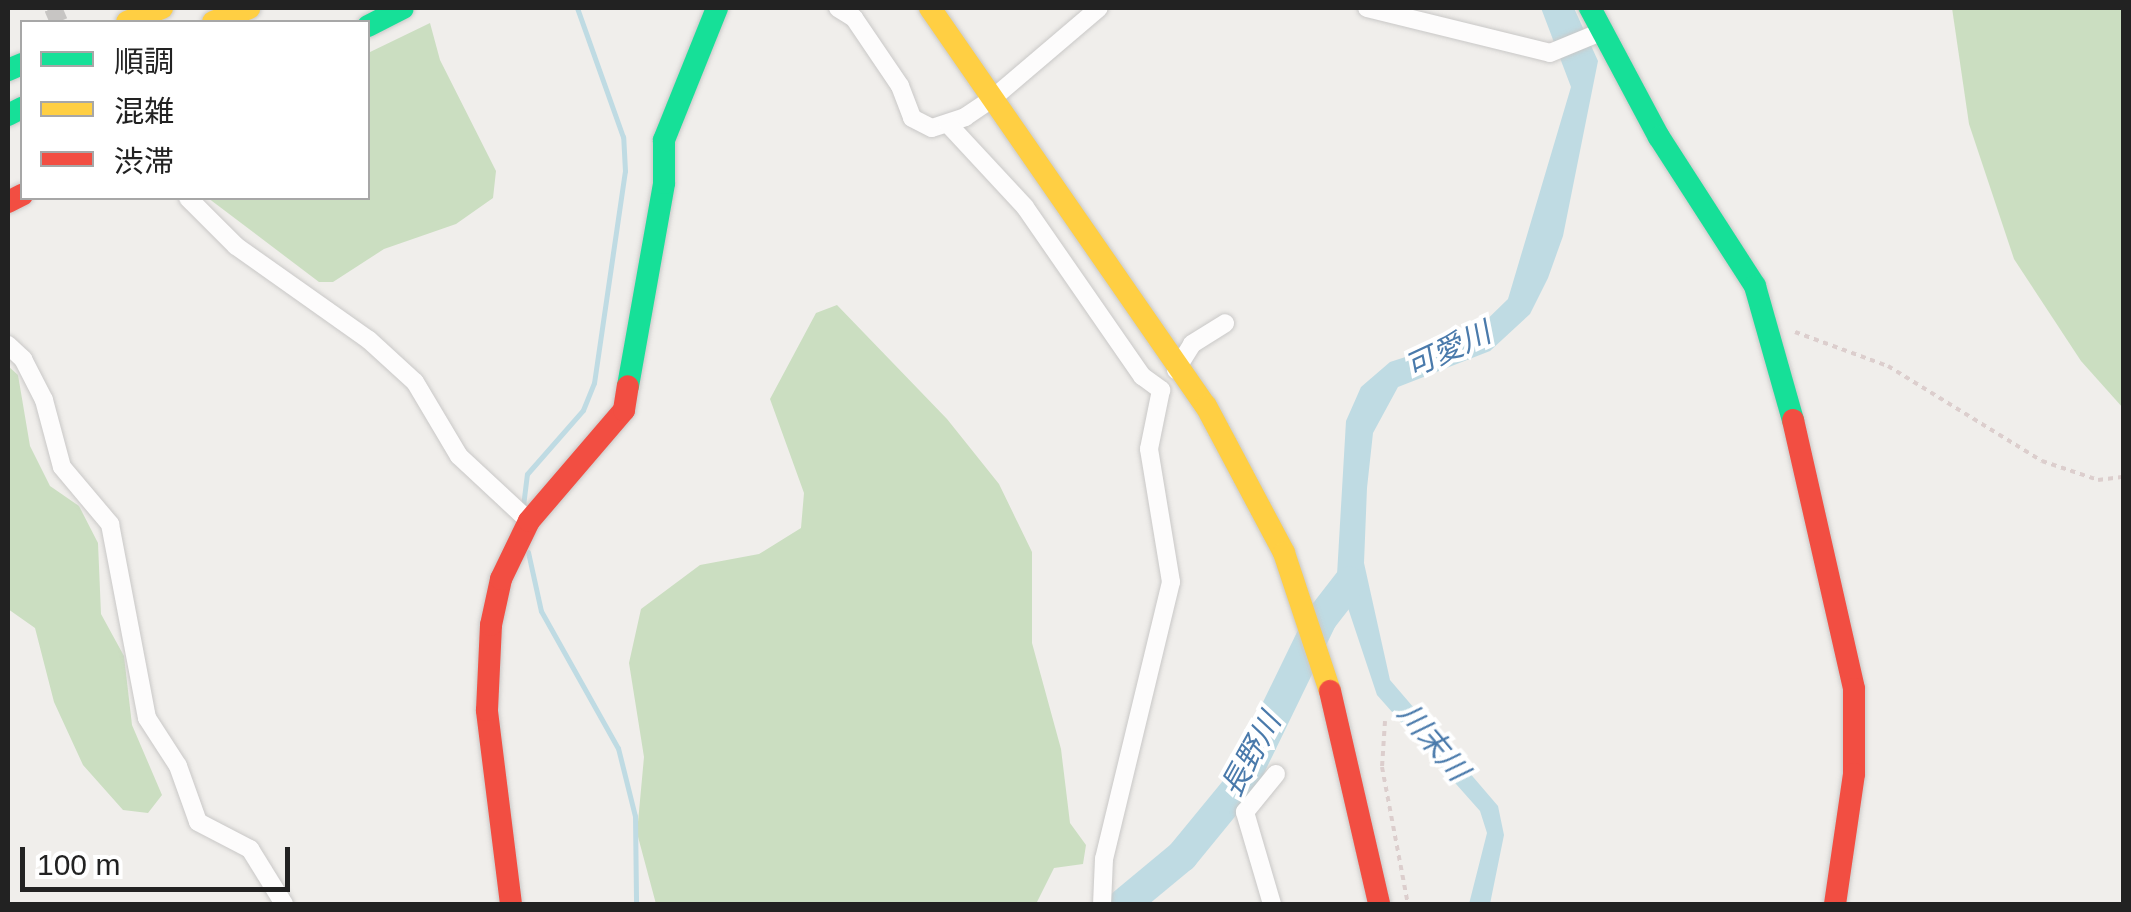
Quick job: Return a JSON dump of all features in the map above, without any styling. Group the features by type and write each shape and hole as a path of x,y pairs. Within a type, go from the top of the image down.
{"main road":[{"path":"133,20 162,8"},
{"path":"219,20 250,8"},
{"path":"370,25 403,8"},
{"path":"511,904 486,669 501,580 530,521 624,410 664,183 664,140 717,8"},
{"path":"915,8 989,96"},
{"path":"930,8 1179,365 1252,486 1298,594 1331,690 1379,904"},
{"path":"1590,8 1595,34 1756,286 1769,323 1854,689 1854,774 1835,904"}],"street":[{"path":"838,8 854,18 900,86 912,118 932,128 948,124 989,96 1099,8"},
{"path":"1367,8 1555,52 1595,34"},
{"path":"948,124 1025,207 1142,376 1161,390"},
{"path":"190,200 236,246 404,371 459,456 530,521"},
{"path":"1102,904 1104,859 1169,595 1149,449 1161,390 1192,344 1224,323"},
{"path":"8,345 24,359 44,400 62,466 110,524 134,624 147,718 178,766 198,822 250,849 284,904"},
{"path":"1272,904 1245,812 1276,774"}],"path":[{"path":"1769,323 1888,366 2042,461 2098,480 2124,477"},
{"path":"1385,721 1382,768 1408,904"}],"green space":[{"path":"1952,8 2123,8 2123,408 2081,361 2014,259 1969,124"},
{"path":"430,23 440,60 496,171 493,198 456,224 384,249 333,282 319,282 211,200 370,200 370,52"},
{"path":"837,305 947,419 999,484 1032,552 1032,643 1061,749 1070,823 1086,845 1083,864 1054,868 1036,904 656,904 637,833 644,757 629,663 641,609 700,565 759,554 801,528 804,493 770,399 816,313"},
{"path":"8,366 18,375 30,446 50,486 79,506 98,543 101,614 124,656 132,725 162,795 148,813 123,810 83,765 54,702 35,628 8,609"}],"water":[{"path":"1541,8 1574,8 1598,61 1563,236 1548,278 1530,314 1490,351 1398,387 1373,433 1367,488 1364,563 1390,680 1498,806 1504,835 1490,904 1469,904 1487,833 1480,811 1377,695 1337,575 1346,421 1361,387 1390,362 1470,336 1508,299 1571,87"}],"waterway":[{"path":"523,506 527,474 583,410 594,383 625,171 623,137 577,8"},
{"path":"528,552 541,611 618,748 635,816 636,904"},
{"name":"長野川","path":"1124,904 1182,856 1241,784 1321,619 1349,583"}],"tunnel":[{"path":"53,8 58,20"}],"traffic: fast":[{"path":"370,25 403,8"},
{"path":"628,386 664,183 664,140 717,8"},
{"path":"1590,8 1659,137 1755,286 1793,420"},
{"path":"8,70 20,65"},
{"path":"8,115 20,109"}],"traffic: slow":[{"path":"132,20 162,8"},
{"path":"218,20 249,8"},
{"path":"930,8 1206,406 1284,553 1330,691"}],"traffic: jam":[{"path":"8,202 20,196"},
{"path":"511,904 487,710 491,625 501,579 529,521 624,410 628,386"},
{"path":"1793,420 1854,689 1854,774 1835,904"},
{"path":"1330,691 1379,904"}],"water label":[{"name":"可愛川","path":"1448,350"},
{"name":"川末川","path":"1433,742"}]}
